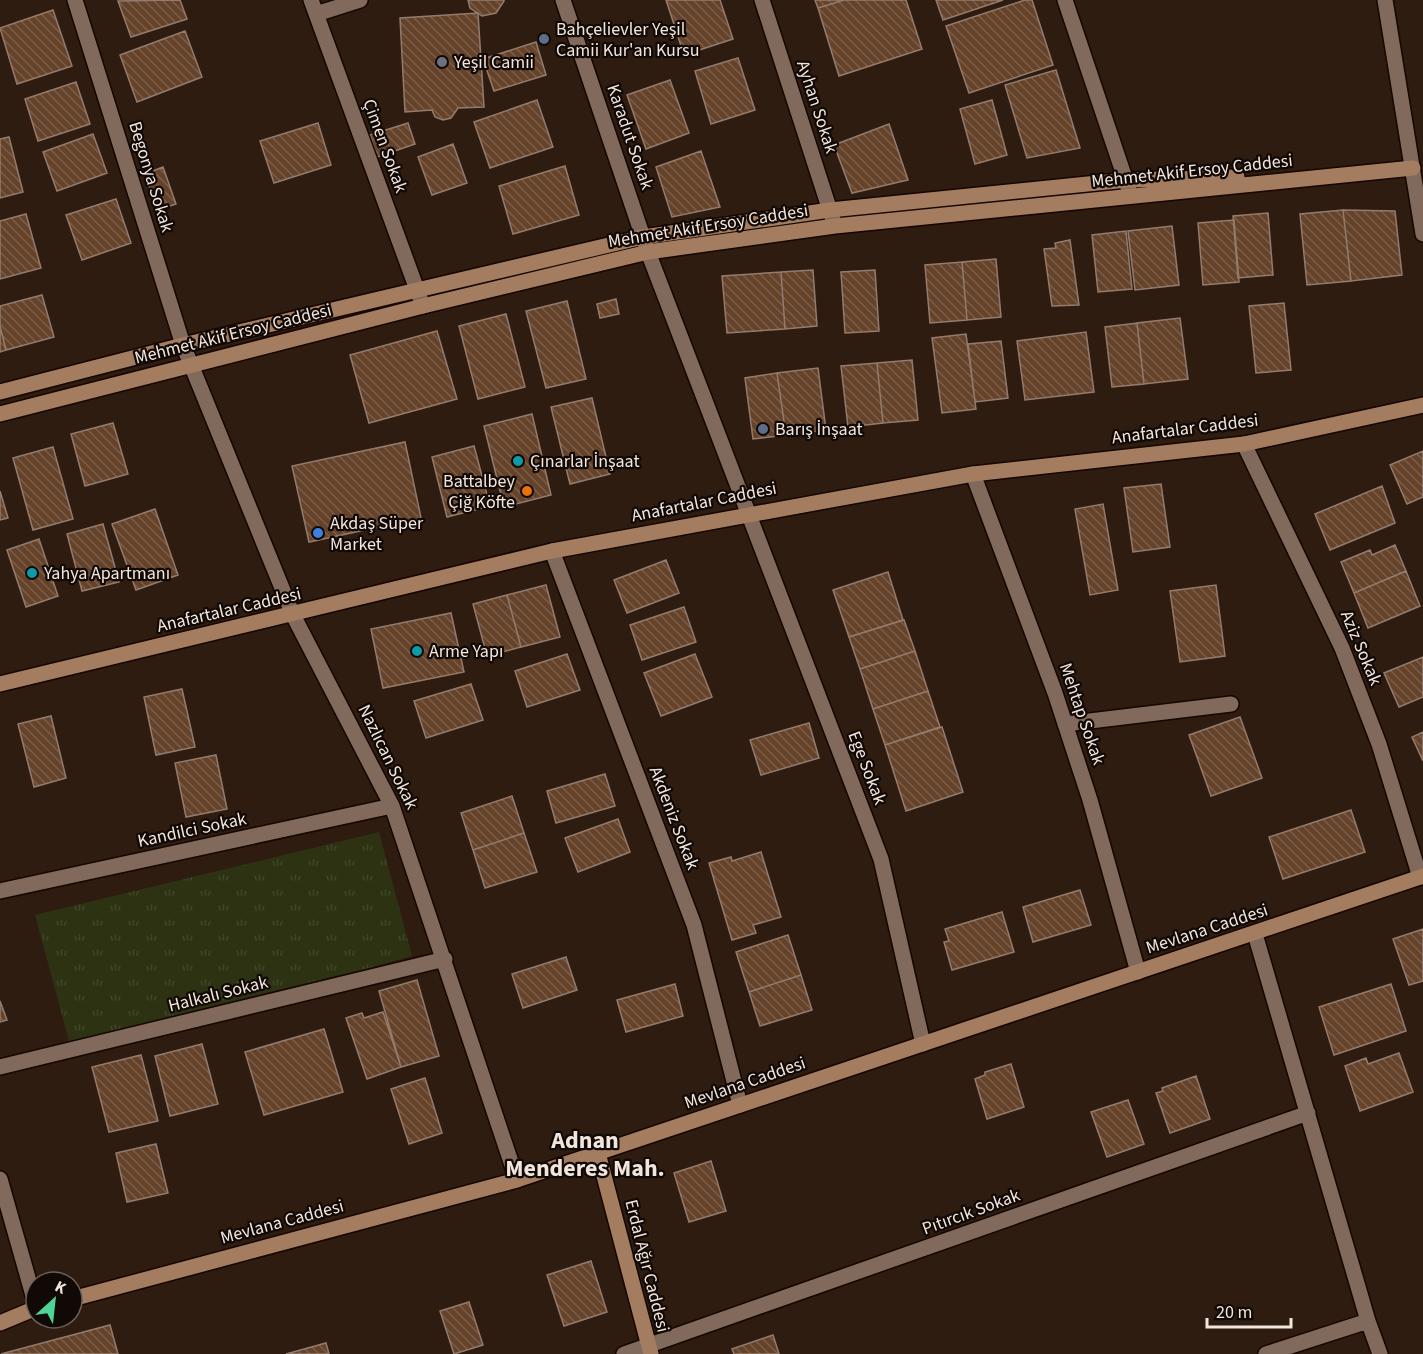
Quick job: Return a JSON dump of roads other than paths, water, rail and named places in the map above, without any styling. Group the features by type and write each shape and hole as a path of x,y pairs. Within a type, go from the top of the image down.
{"street":[{"name":"Begonya Sokak","path":"75,0 183,345 192,364"},
{"path":"314,7 360,0"},
{"name":"Karadut Sokak","path":"563,0 648,252"},
{"name":"Ayhan Sokak","path":"762,0 835,226"},
{"path":"1065,0 1131,196"},
{"path":"1385,0 1423,234"},
{"name":"Çimen Sokak","path":"314,7 423,306"},
{"name":"Mehmet Akif Ersoy Caddesi","path":"0,414 423,306 648,252 835,226 1413,168"},
{"name":"Mehmet Akif Ersoy Caddesi","path":"0,392 183,345 643,237 831,210 1127,180 1366,173"},
{"name":"Ege Sokak","path":"648,252 881,860 922,1044"},
{"name":"Nazlıcan Sokak","path":"192,364 293,615 392,806 517,1180"},
{"name":"Anafartalar Caddesi","path":"0,684 552,551 749,513 973,474 1244,444 1423,405"},
{"name":"Aziz Sokak","path":"1244,444 1342,648 1379,744 1422,876"},
{"name":"Mehtap Sokak","path":"973,474 1065,724 1090,800 1138,972"},
{"name":"Akdeniz Sokak","path":"552,551 694,925 740,1105"},
{"path":"1065,724 1231,704"},
{"name":"Kandilci Sokak","path":"0,891 392,806"},
{"name":"Mevlana Caddesi","path":"84,1296 517,1180 1255,934 1422,876"},
{"path":"1255,934 1368,1321 1380,1354"},
{"name":"Halkalı Sokak","path":"0,1067 445,959"},
{"name":"Pıtırcık Sokak","path":"624,1354 649,1351 1308,1113"},
{"name":"Erdal Ağır Caddesi","path":"598,1153 649,1351"},
{"path":"0,1179 26,1270"},
{"path":"0,1323 24,1312"},
{"path":"1266,1354 1368,1321"}],"place":[{"name":"Bahçelievler Yeşil Camii Kur'an Kursu","path":"544,39"},
{"name":"Yeşil Camii","path":"442,62"},
{"name":"Barış İnşaat","path":"763,429"},
{"name":"Çınarlar İnşaat","path":"518,461"},
{"name":"Battalbey Çiğ Köfte","path":"527,491"},
{"name":"Akdaş Süper Market","path":"318,533"},
{"name":"Yahya Apartmanı","path":"32,573"},
{"name":"Arme Yapı","path":"417,651"}],"district":[{"name":"Adnan Menderes Mah.","path":"585,1154"}]}
